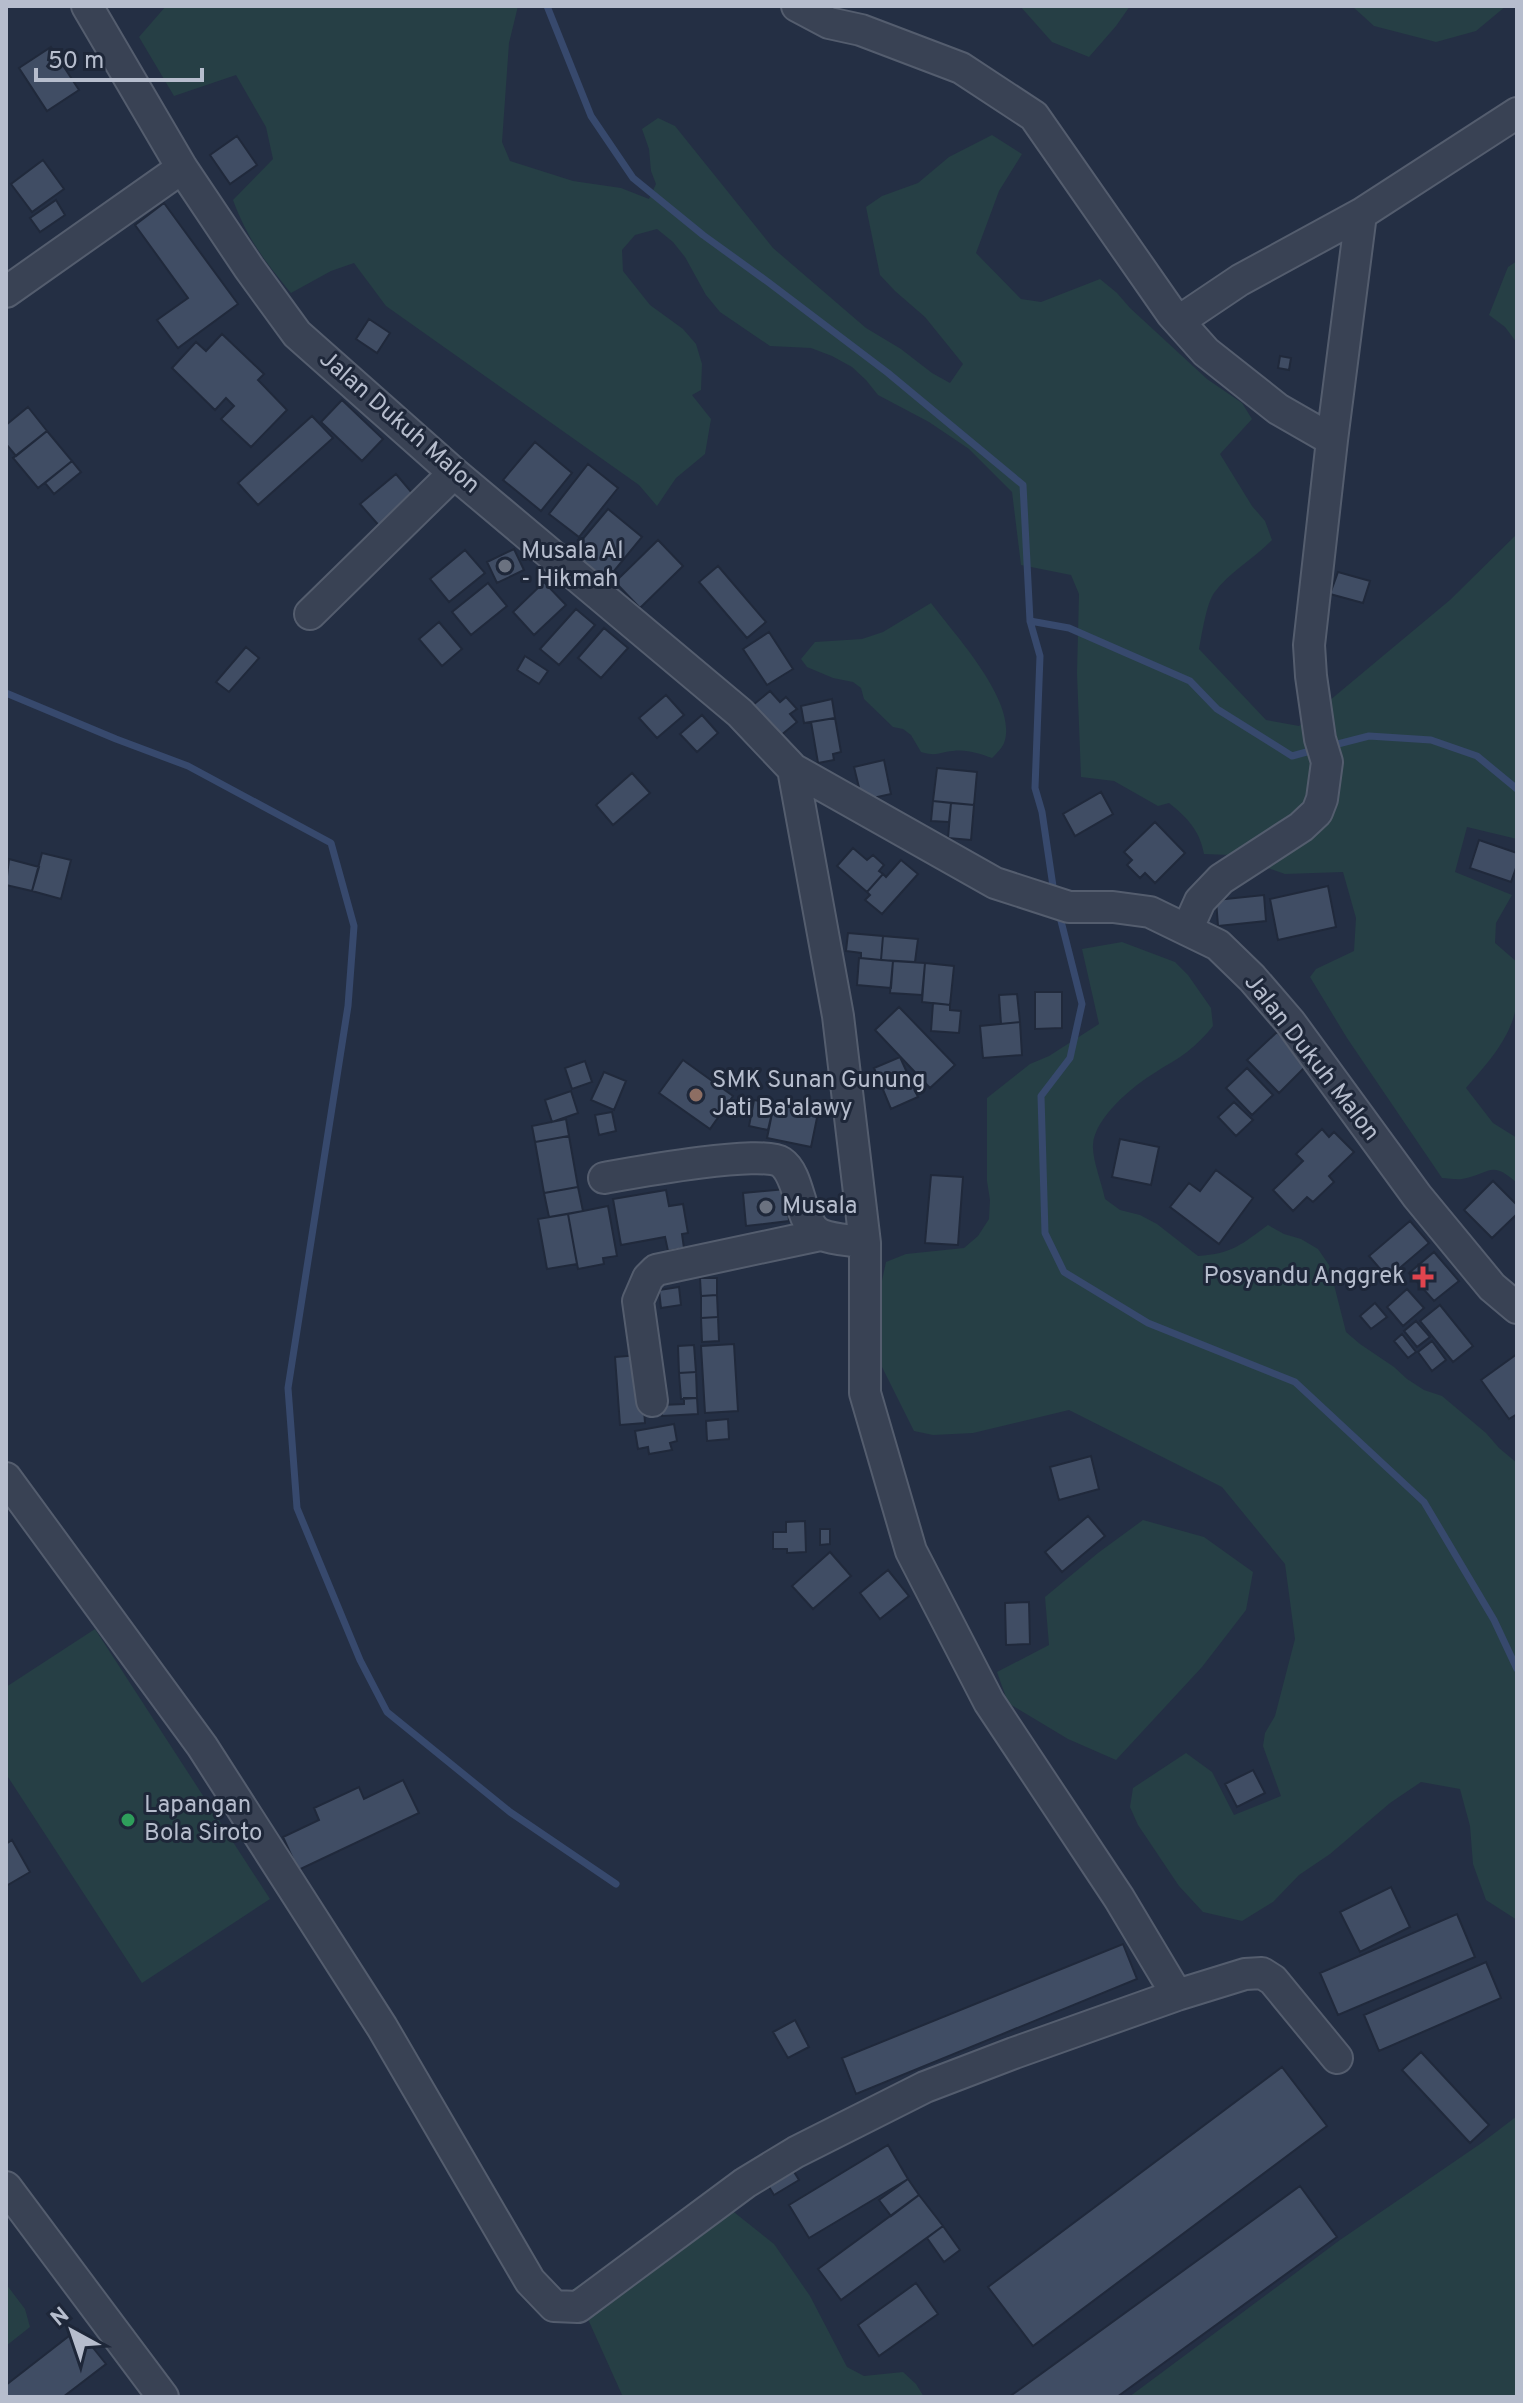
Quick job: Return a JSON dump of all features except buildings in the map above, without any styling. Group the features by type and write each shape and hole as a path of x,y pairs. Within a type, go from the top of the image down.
{"street":[{"name":"Jalan Dukuh Malon","path":"87,6 182,168 297,334 454,473 740,713 793,769 995,883 1059,904 1150,912 1218,945 1290,1022 1417,1196 1492,1287 1517,1308"},
{"path":"797,6 829,23 861,30 961,68 1034,116 1179,321 1206,352 1278,409 1332,440"},
{"path":"1179,321 1240,280 1361,214 1517,113"},
{"path":"6,292 182,168"},
{"path":"1187,930 1200,901 1221,879 1301,827 1317,812 1322,799 1323,751 1309,645 1361,214"},
{"path":"310,614 454,473"},
{"path":"793,769 838,1016 865,1243 865,1393 911,1551 989,1702 1119,1898 1177,1995"},
{"path":"604,1178 681,1165 772,1157 789,1169 809,1223 820,1235"},
{"path":"652,1401 638,1301 648,1278 656,1270 820,1235 865,1243"},
{"path":"8,1486 202,1746 382,2027 530,2281 554,2306 578,2307 745,2183 796,2152 925,2087 1177,1995 1245,1974 1262,1973 1273,1980 1337,2058"},
{"path":"6,2187 163,2397"}],"green space":[{"path":"166,6 518,6 509,43 502,142 510,161 573,181 621,188 649,199 656,184 642,129 658,118 675,126 773,248 866,328 950,383 963,364 925,317 880,275 866,207 882,196 918,183 949,157 992,135 1022,154 999,191 976,253 1021,299 1041,302 1100,279 1207,379 1242,403 1252,419 1220,454 1252,506 1265,521 1272,540 1214,593 1199,649 1266,720 1299,726 1450,600 1517,534 1517,839 1467,827 1455,872 1512,895 1496,923 1495,943 1517,962 1516,1007 1503,1040 1466,1088 1493,1123 1517,1138 1517,1183 1495,1170 1462,1179 1442,1178 1347,1038 1310,977 1316,969 1354,951 1356,918 1343,872 1285,874 1230,855 1204,854 1192,825 1169,803 1158,806 1114,781 1081,777 1077,673 1079,594 1071,575 1021,565 1012,492 969,449 929,422 878,395 852,367 811,348 770,346 720,312 706,295 685,257 657,229 635,235 622,250 623,271 650,305 683,329 696,344 702,364 701,390 692,395 711,419 705,454 676,478 657,506 639,485 386,306 354,263 331,271 291,293 258,249 233,200 273,159 266,127 236,75 174,96 139,37"},
{"path":"1020,6 1130,6 1089,57 1052,42"},
{"path":"1352,6 1506,6 1476,31 1436,42 1374,26"},
{"path":"1517,261 1517,343 1505,327 1489,315 1508,267"},
{"path":"931,603 982,670 1002,709 1006,727 1004,743 992,758 963,751 921,752 911,735 893,727 864,699 861,688 853,682 807,667 801,659 815,642 862,639 883,632"},
{"path":"1122,942 1175,962 1211,1008 1213,1026 1187,1052 1127,1094 1100,1124 1093,1151 1105,1199 1120,1210 1140,1215 1157,1224 1198,1256 1228,1250 1268,1225 1318,1249 1329,1265 1346,1332 1407,1379 1424,1390 1442,1396 1517,1463 1517,1920 1486,1900 1473,1864 1470,1826 1460,1789 1421,1782 1299,1875 1273,1902 1242,1921 1203,1912 1179,1886 1138,1825 1130,1807 1133,1788 1186,1753 1212,1772 1234,1815 1281,1796 1263,1746 1265,1733 1275,1716 1295,1639 1285,1564 1222,1487 1069,1410 973,1433 933,1435 914,1431 880,1363 873,1322 886,1262 906,1254 964,1248 978,1236 989,1219 987,1098 1030,1064 1049,1056 1099,1024 1082,949"},
{"path":"1143,1520 1204,1537 1253,1572 1246,1610 1202,1667 1116,1760 1068,1739 1008,1703 997,1672 1049,1645 1045,1597"},
{"name":"Lapangan Bola Siroto","path":"95,1629 270,1899 142,1983 6,1774 6,1687"},
{"path":"1517,2116 1517,2397 1129,2397 1340,2240"},
{"path":"725,2205 774,2244 810,2296 847,2367 864,2376 903,2372 924,2397 623,2397 574,2288 666,2234"},
{"path":"6,2284 25,2309 30,2327 6,2346"}],"waterway":[{"path":"547,6 591,116 633,178 703,235 888,373 1023,485 1030,621 1040,656 1035,788 1042,812 1054,893"},
{"path":"1030,621 1069,628 1190,681 1217,709 1292,756 1314,750"},
{"path":"6,693 188,766 331,843 354,926 348,1006 288,1388 297,1508 360,1660 387,1712 510,1812 616,1884"},
{"path":"1330,746 1369,736 1431,740 1477,756 1517,789"},
{"path":"1059,913 1082,1004 1070,1058 1041,1096 1045,1233 1064,1272 1148,1323 1295,1382 1424,1502 1494,1620 1517,1669"}],"place":[{"name":"Musala Al - Hikmah","path":"505,566"},
{"name":"SMK Sunan Gunung Jati Ba'alawy","path":"696,1095"},
{"name":"Musala","path":"766,1207"},
{"name":"Posyandu Anggrek","path":"1423,1277"},
{"name":"Lapangan Bola Siroto","path":"128,1820"}]}
